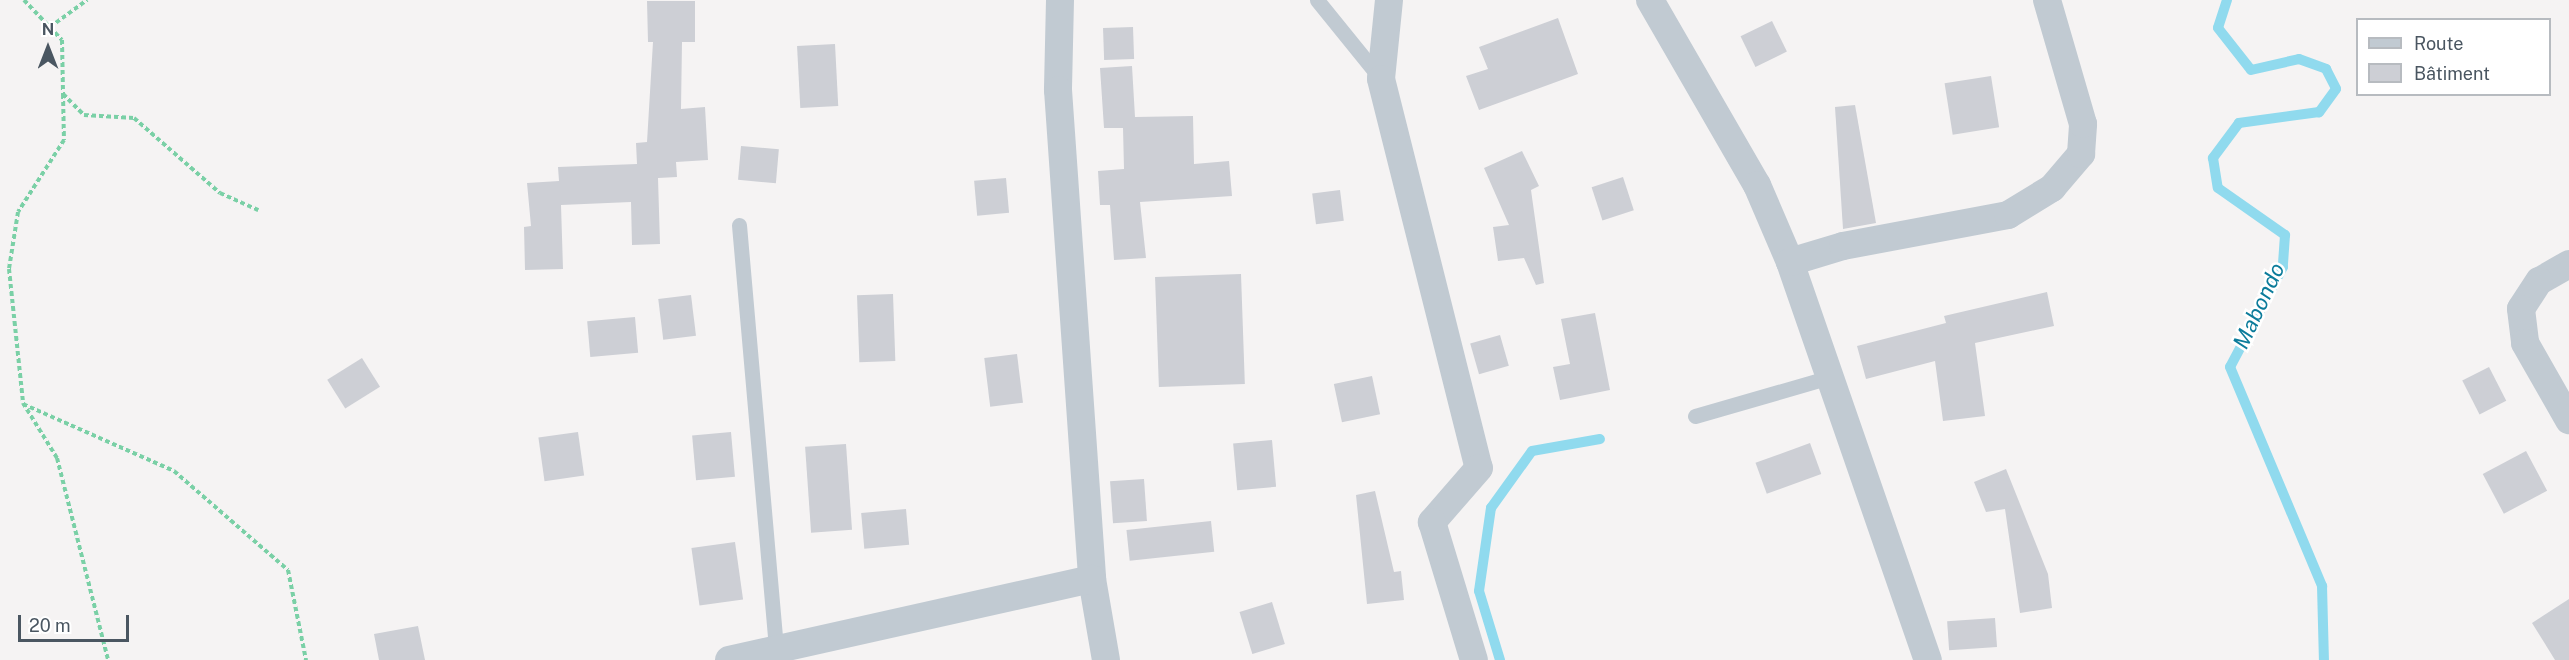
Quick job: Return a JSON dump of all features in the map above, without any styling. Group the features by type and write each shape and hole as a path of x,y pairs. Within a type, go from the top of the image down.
{"street":[{"path":"1060,0 1058,90 1092,579 1106,660"},
{"path":"1389,0 1381,79 1479,468 1432,522 1474,660"},
{"path":"1650,0 1757,185 1790,262 1928,660"},
{"path":"1790,262 1843,246 2008,216 2052,188 2081,154 2083,124 2047,0"},
{"path":"2569,264 2539,281 2521,309 2525,343 2569,420"},
{"path":"729,660 1092,579"}],"lane":[{"path":"1317,0 1381,79"},
{"path":"739,225 776,650"},
{"path":"1695,416 1830,377"}],"path":[{"path":"24,0 62,40 64,140 18,212 9,269 22,403 57,458 108,660"},
{"path":"50,27 87,0"},
{"path":"63,94 84,115 134,118 220,193 258,210"},
{"path":"22,403 174,471 288,570 306,660"}],"building":[{"path":"647,1 695,1 695,42 682,42 681,109 705,107 708,160 676,162 677,177 658,178 660,244 632,245 631,202 561,205 563,269 525,270 524,227 531,226 527,183 559,181 558,167 637,164 636,143 647,142 653,42 648,42"},
{"path":"1558,18 1578,74 1479,110 1466,76 1488,69 1479,47"},
{"path":"1772,21 1787,52 1755,67 1741,36"},
{"path":"1133,27 1134,59 1104,60 1103,28"},
{"path":"835,44 838,106 800,108 797,46"},
{"path":"1132,66 1135,117 1193,116 1194,164 1229,161 1232,196 1140,202 1146,258 1114,260 1110,205 1100,205 1098,171 1124,169 1123,128 1104,128 1100,68"},
{"path":"1991,76 1999,127 1953,135 1945,83"},
{"path":"1855,105 1876,223 1843,229 1835,107"},
{"path":"741,146 779,149 776,183 738,180"},
{"path":"1522,151 1539,186 1531,190 1544,283 1536,285 1524,258 1498,261 1493,227 1509,225 1484,168"},
{"path":"1623,177 1634,210 1602,220 1592,187"},
{"path":"1006,178 1009,213 977,216 974,181"},
{"path":"1340,190 1344,221 1316,224 1312,193"},
{"path":"1241,274 1245,384 1159,387 1155,277"},
{"path":"2047,292 2054,326 1975,343 1985,416 1943,421 1935,361 1866,379 1857,346 1946,323 1944,316"},
{"path":"893,294 895,361 859,362 857,295"},
{"path":"691,295 696,336 663,340 658,299"},
{"path":"1595,313 1610,390 1560,400 1553,367 1570,364 1561,319"},
{"path":"635,317 638,353 590,357 587,321"},
{"path":"1500,335 1509,366 1479,374 1470,344"},
{"path":"1017,354 1023,403 990,407 984,358"},
{"path":"362,358 380,387 345,409 327,380"},
{"path":"2489,367 2506,401 2480,414 2462,381"},
{"path":"1372,376 1380,414 1342,422 1334,384"},
{"path":"578,432 584,476 545,481 538,438"},
{"path":"731,432 735,477 696,480 692,435"},
{"path":"1272,440 1276,487 1237,490 1233,443"},
{"path":"1810,443 1821,474 1767,494 1755,463"},
{"path":"846,444 852,530 811,533 805,447"},
{"path":"2526,451 2547,491 2504,514 2483,474"},
{"path":"2006,469 2048,574 2052,608 2020,613 2005,509 1986,512 1974,482"},
{"path":"1144,479 1147,521 1113,523 1110,481"},
{"path":"1375,491 1394,572 1401,571 1404,600 1367,604 1356,495"},
{"path":"906,509 909,545 864,549 861,513"},
{"path":"1211,521 1214,552 1130,561 1126,530"},
{"path":"735,542 743,599 700,606 691,548"},
{"path":"2569,599 2569,660 2555,660 2532,623"},
{"path":"1272,602 1285,644 1252,654 1239,612"},
{"path":"1995,618 1997,647 1949,650 1947,621"},
{"path":"418,626 425,660 379,660 374,634"}],"waterway":[{"name":"Mabondo","path":"2227,0 2218,28 2251,70 2299,59 2326,69 2336,89 2319,112 2239,123 2213,158 2218,188 2285,235 2283,267 2230,367 2322,586 2324,660"},
{"path":"1500,660 1479,591 1491,508 1532,451 1600,439"}]}
